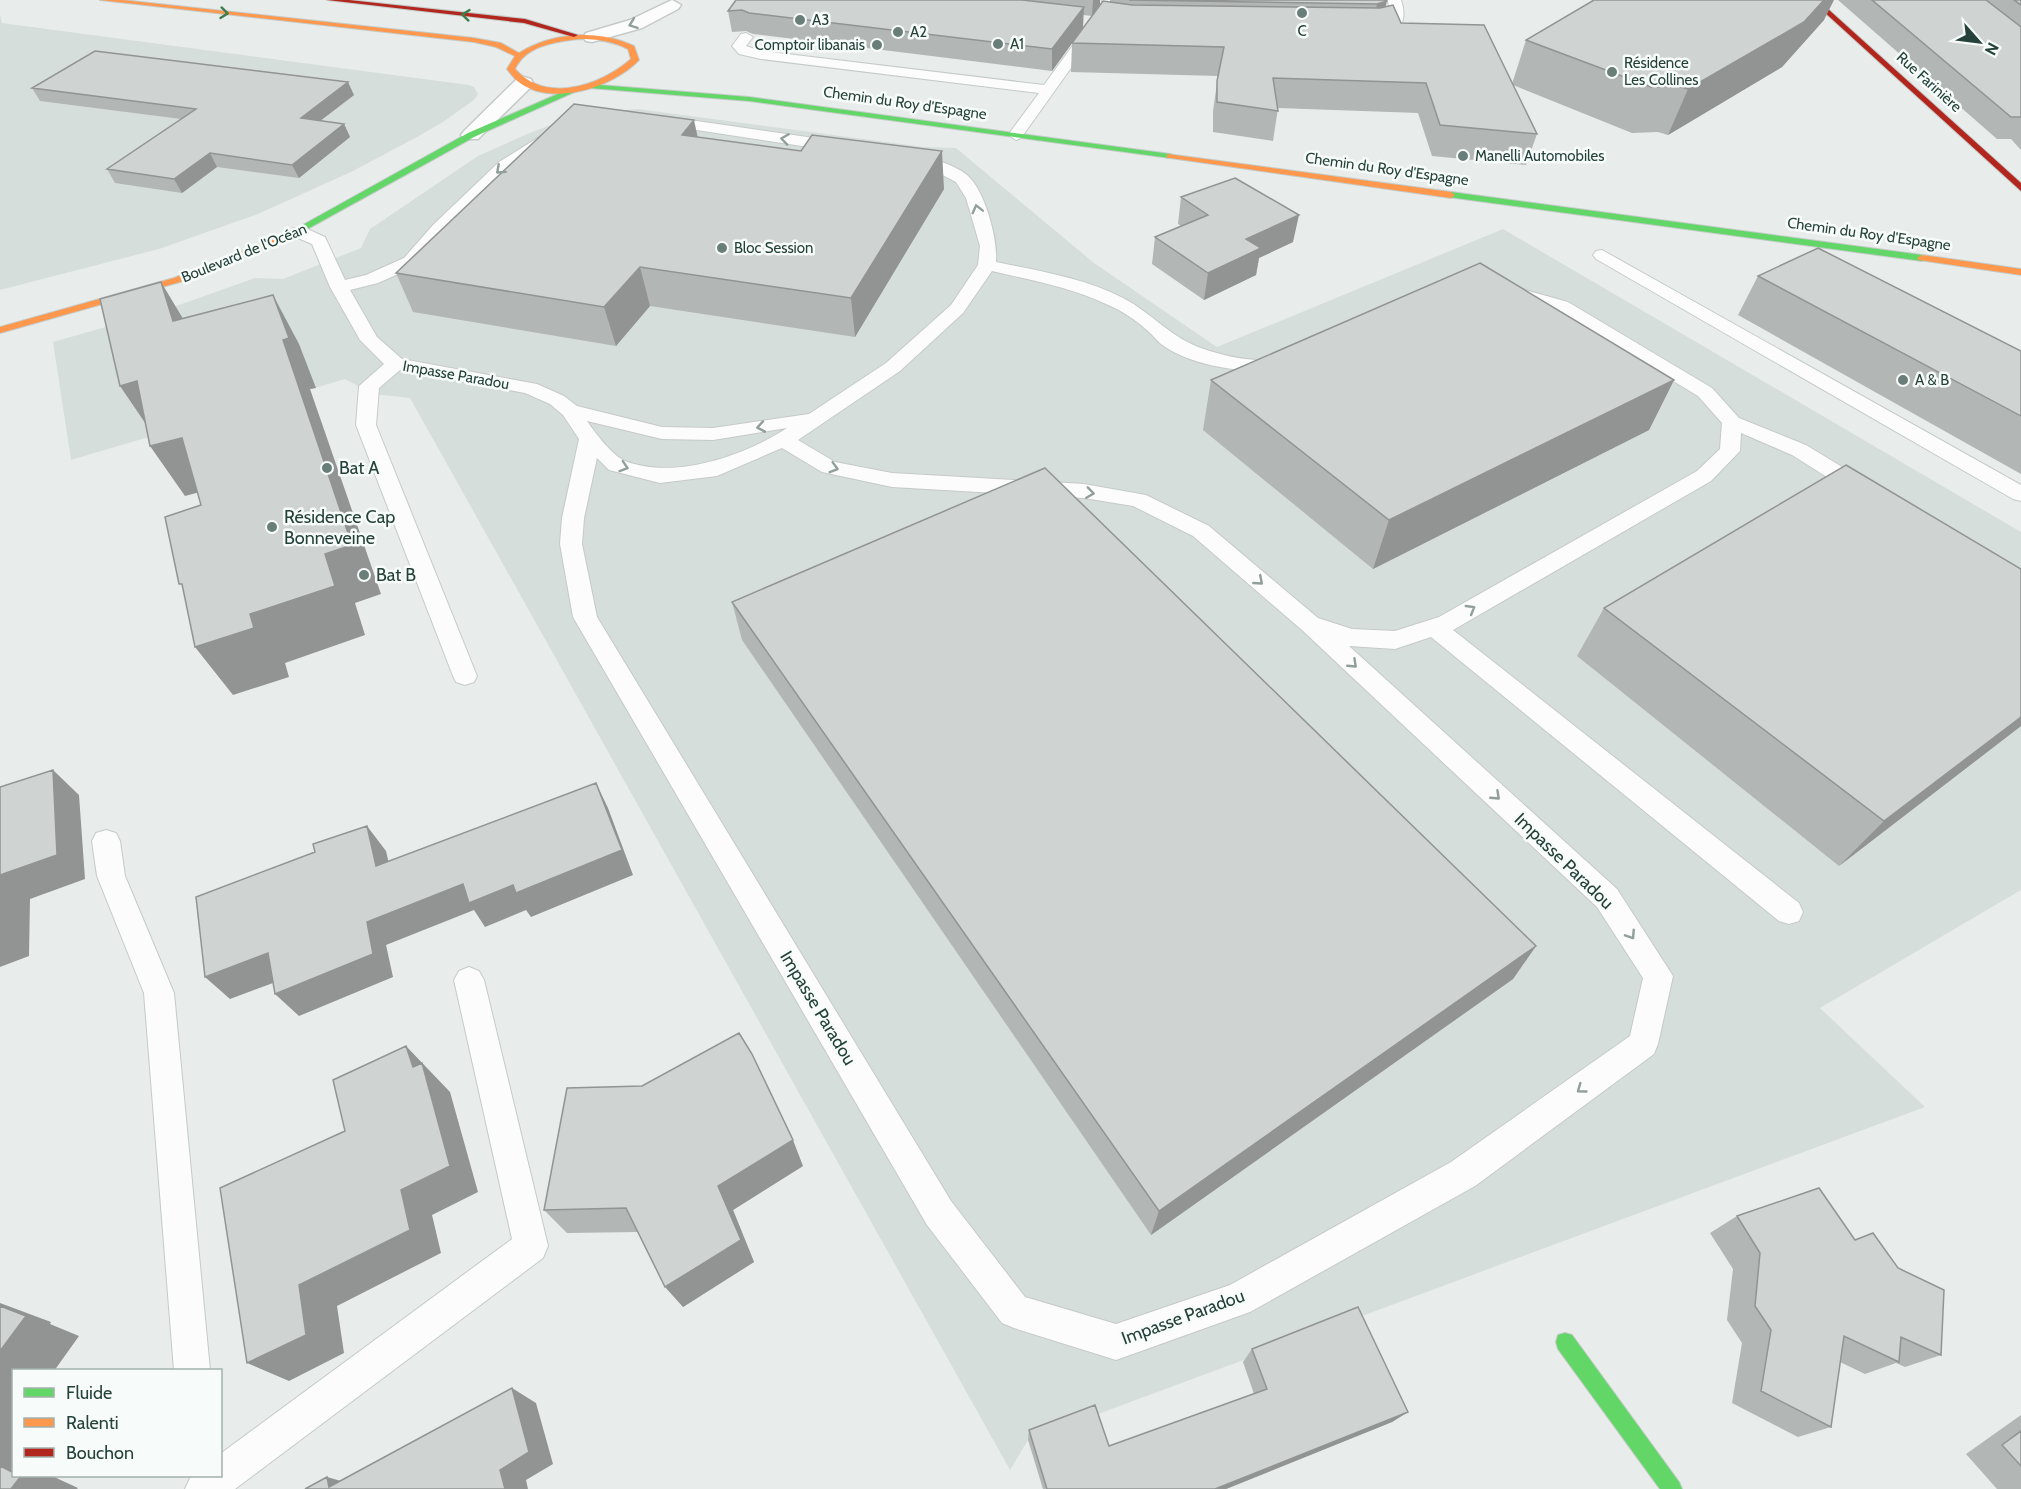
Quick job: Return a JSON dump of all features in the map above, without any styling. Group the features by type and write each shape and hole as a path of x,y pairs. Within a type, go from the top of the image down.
{"street":[{"path":"103,0 474,40 498,45 520,56"},
{"path":"330,0 525,21 585,37 622,43 641,50 650,67"},
{"name":"Rue Farinière","path":"1815,0 2021,188"},
{"path":"524,83 515,77 512,71 513,63 520,56 544,43 585,37 636,24 674,3"},
{"path":"641,50 674,3"},
{"name":"Boulevard de l'Océan","path":"0,330 177,280 300,232 471,135 621,75 631,68 641,50"},
{"name":"Chemin du Roy d'Espagne","path":"689,81 749,99"},
{"name":"Boulevard de l'Océan","path":"471,135 524,83"},
{"name":"Chemin du Roy d'Espagne","path":"524,83 539,88 584,88 749,99 2021,272"},
{"path":"1565,1342 1672,1489"}],"lane":[{"path":"1016,135 1102,24 1109,0"},
{"path":"1363,31 1374,31 1395,24 1398,8 1394,0"},
{"path":"1079,22 1102,24"},
{"path":"746,37 739,46 744,51 761,55 1049,90"},
{"path":"649,119 858,149"},
{"path":"339,287 372,279 410,262 439,229 505,165 554,132 564,130"},
{"path":"570,411 589,439 616,465 660,476 710,471 783,440 893,367 957,309 987,265 989,246 974,198 962,179 932,163 893,154"},
{"name":"Impasse Paradou","path":"300,232 319,241 339,287 369,340 396,364 530,388 557,400 570,411"},
{"path":"1602,255 2021,494"},
{"path":"987,265 1071,285 1115,301 1152,325 1170,342 1206,357 1237,363 1274,365 1300,357"},
{"path":"1484,288 1493,287 1524,293 1562,306 1705,392 1732,422 1799,450 1880,500"},
{"path":"396,364 369,386 366,425 465,676"},
{"path":"570,411 610,423 662,433 682,434 713,434 819,416"},
{"path":"1310,624 1351,638 1395,640 1447,622 1704,476 1730,451 1732,422"},
{"name":"Impasse Paradou","path":"589,439 587,464 580,485 572,544 585,617 939,1213 1014,1311 1116,1342 1238,1300 1463,1174 1643,1044 1658,976 1607,898 1310,624 1201,531 1138,500 1084,491 892,480 829,467 783,440"},
{"path":"1434,627 1790,912"},
{"path":"106,841 111,876 159,993 192,1369"},
{"path":"222,1475 531,1246 469,980"},
{"path":"203,1489 219,1477"}],"shaded area":[{"path":"0,15 2,23 469,85 474,87 478,94 474,100 443,122 417,137 353,171 258,214 159,249 0,290"},
{"path":"638,109 924,147 956,148 1094,263 1217,347 1503,229 2021,532 2021,890 1820,1008 1925,1107 1028,1440 1010,1470 410,398 373,394 345,379 71,460 53,342 165,310 255,278 283,279 361,248 370,229 478,156 572,117"}],"building":[{"path":"736,0 1022,0 1084,7 1052,49 749,13 742,10 728,11"},
{"path":"1129,0 1386,0 1387,1 1377,4"},
{"path":"1594,0 1824,0 1804,22 1688,89 1678,86 1651,87 1526,40"},
{"path":"1872,0 1986,0 2021,27 2021,117 2011,117"},
{"path":"1103,1 1132,5 1380,8 1393,5 1401,23 1484,25 1537,134 1440,125 1426,83 1273,78 1278,111 1217,102 1217,81 1224,47 1072,43"},
{"path":"95,51 348,82 301,118 344,124 292,165 210,153 174,179 107,169 196,109 32,88"},
{"path":"574,104 694,120 682,135 801,151 812,135 942,151 851,298 640,267 604,307 396,273"},
{"path":"1235,178 1299,215 1246,239 1261,248 1208,273 1155,237 1208,215 1181,197"},
{"path":"1818,248 2021,351 2021,416 1758,276"},
{"path":"1480,263 1674,380 1389,520 1211,380"},
{"path":"161,282 173,321 273,295 289,338 283,340 352,545 325,554 335,586 250,614 254,628 195,647 165,517 201,505 182,438 150,446 137,381 120,386 100,299"},
{"path":"1846,465 2021,569 2021,717 1884,821 1604,608"},
{"path":"1045,468 1536,946 1159,1211 732,602"},
{"path":"53,770 57,855 0,875 0,787"},
{"path":"596,783 622,850 516,893 513,885 469,903 463,884 367,922 373,954 275,994 268,953 205,977 196,897 315,852 313,844 367,826 376,866"},
{"path":"739,1033 752,1054 793,1140 718,1186 741,1240 665,1287 626,1208 544,1210 567,1088 642,1086"},
{"path":"406,1046 413,1067 422,1063 450,1166 401,1190 410,1230 299,1285 306,1335 247,1363 220,1188 345,1131 333,1080"},
{"path":"1819,1188 1855,1240 1873,1233 1898,1268 1944,1290 1941,1355 1901,1337 1899,1362 1844,1336 1831,1427 1761,1391 1771,1330 1755,1306 1760,1253 1737,1216"},
{"path":"0,1306 26,1316 0,1351"},
{"path":"1358,1307 1408,1412 1215,1489 1047,1489 1029,1430 1095,1405 1109,1446 1267,1389 1252,1349"},
{"path":"512,1388 529,1452 500,1470 505,1489 305,1489 327,1477 329,1487"},
{"path":"2021,1431 2021,1466 2002,1445"},
{"path":"0,1466 12,1472 12,1477 20,1477 11,1489 0,1489"}],"traffic: fast":[{"path":"590,86 749,99 1170,156"},
{"path":"288,236 471,135 577,89"},
{"path":"1451,195 1922,258"},
{"path":"1565,1342 1672,1489"}],"traffic: slow":[{"path":"103,0 474,40 498,45 520,56"},
{"path":"579,37 618,42 631,48 635,60 608,78 572,90 553,91 536,88 522,81 511,69 521,54 530,49 550,42 579,37"},
{"path":"1170,156 1451,195"},
{"path":"0,330 177,280 288,236"},
{"path":"1922,258 2021,272"}],"traffic: jam":[{"path":"330,0 525,21 574,35"},
{"path":"1814,0 2021,188"}],"place":[{"name":"C","path":"1302,13"},
{"name":"A3","path":"800,20"},
{"name":"A2","path":"898,32"},
{"name":"A1","path":"998,44"},
{"name":"Comptoir libanais","path":"877,45"},
{"name":"Résidence Les Collines","path":"1612,72"},
{"name":"Manelli Automobiles","path":"1463,156"},
{"name":"Bloc Session","path":"722,248"},
{"name":"A & B","path":"1903,380"},
{"name":"Bat A","path":"327,468"},
{"name":"Résidence Cap Bonneveine","path":"272,527"},
{"name":"Bat B","path":"364,575"}]}
